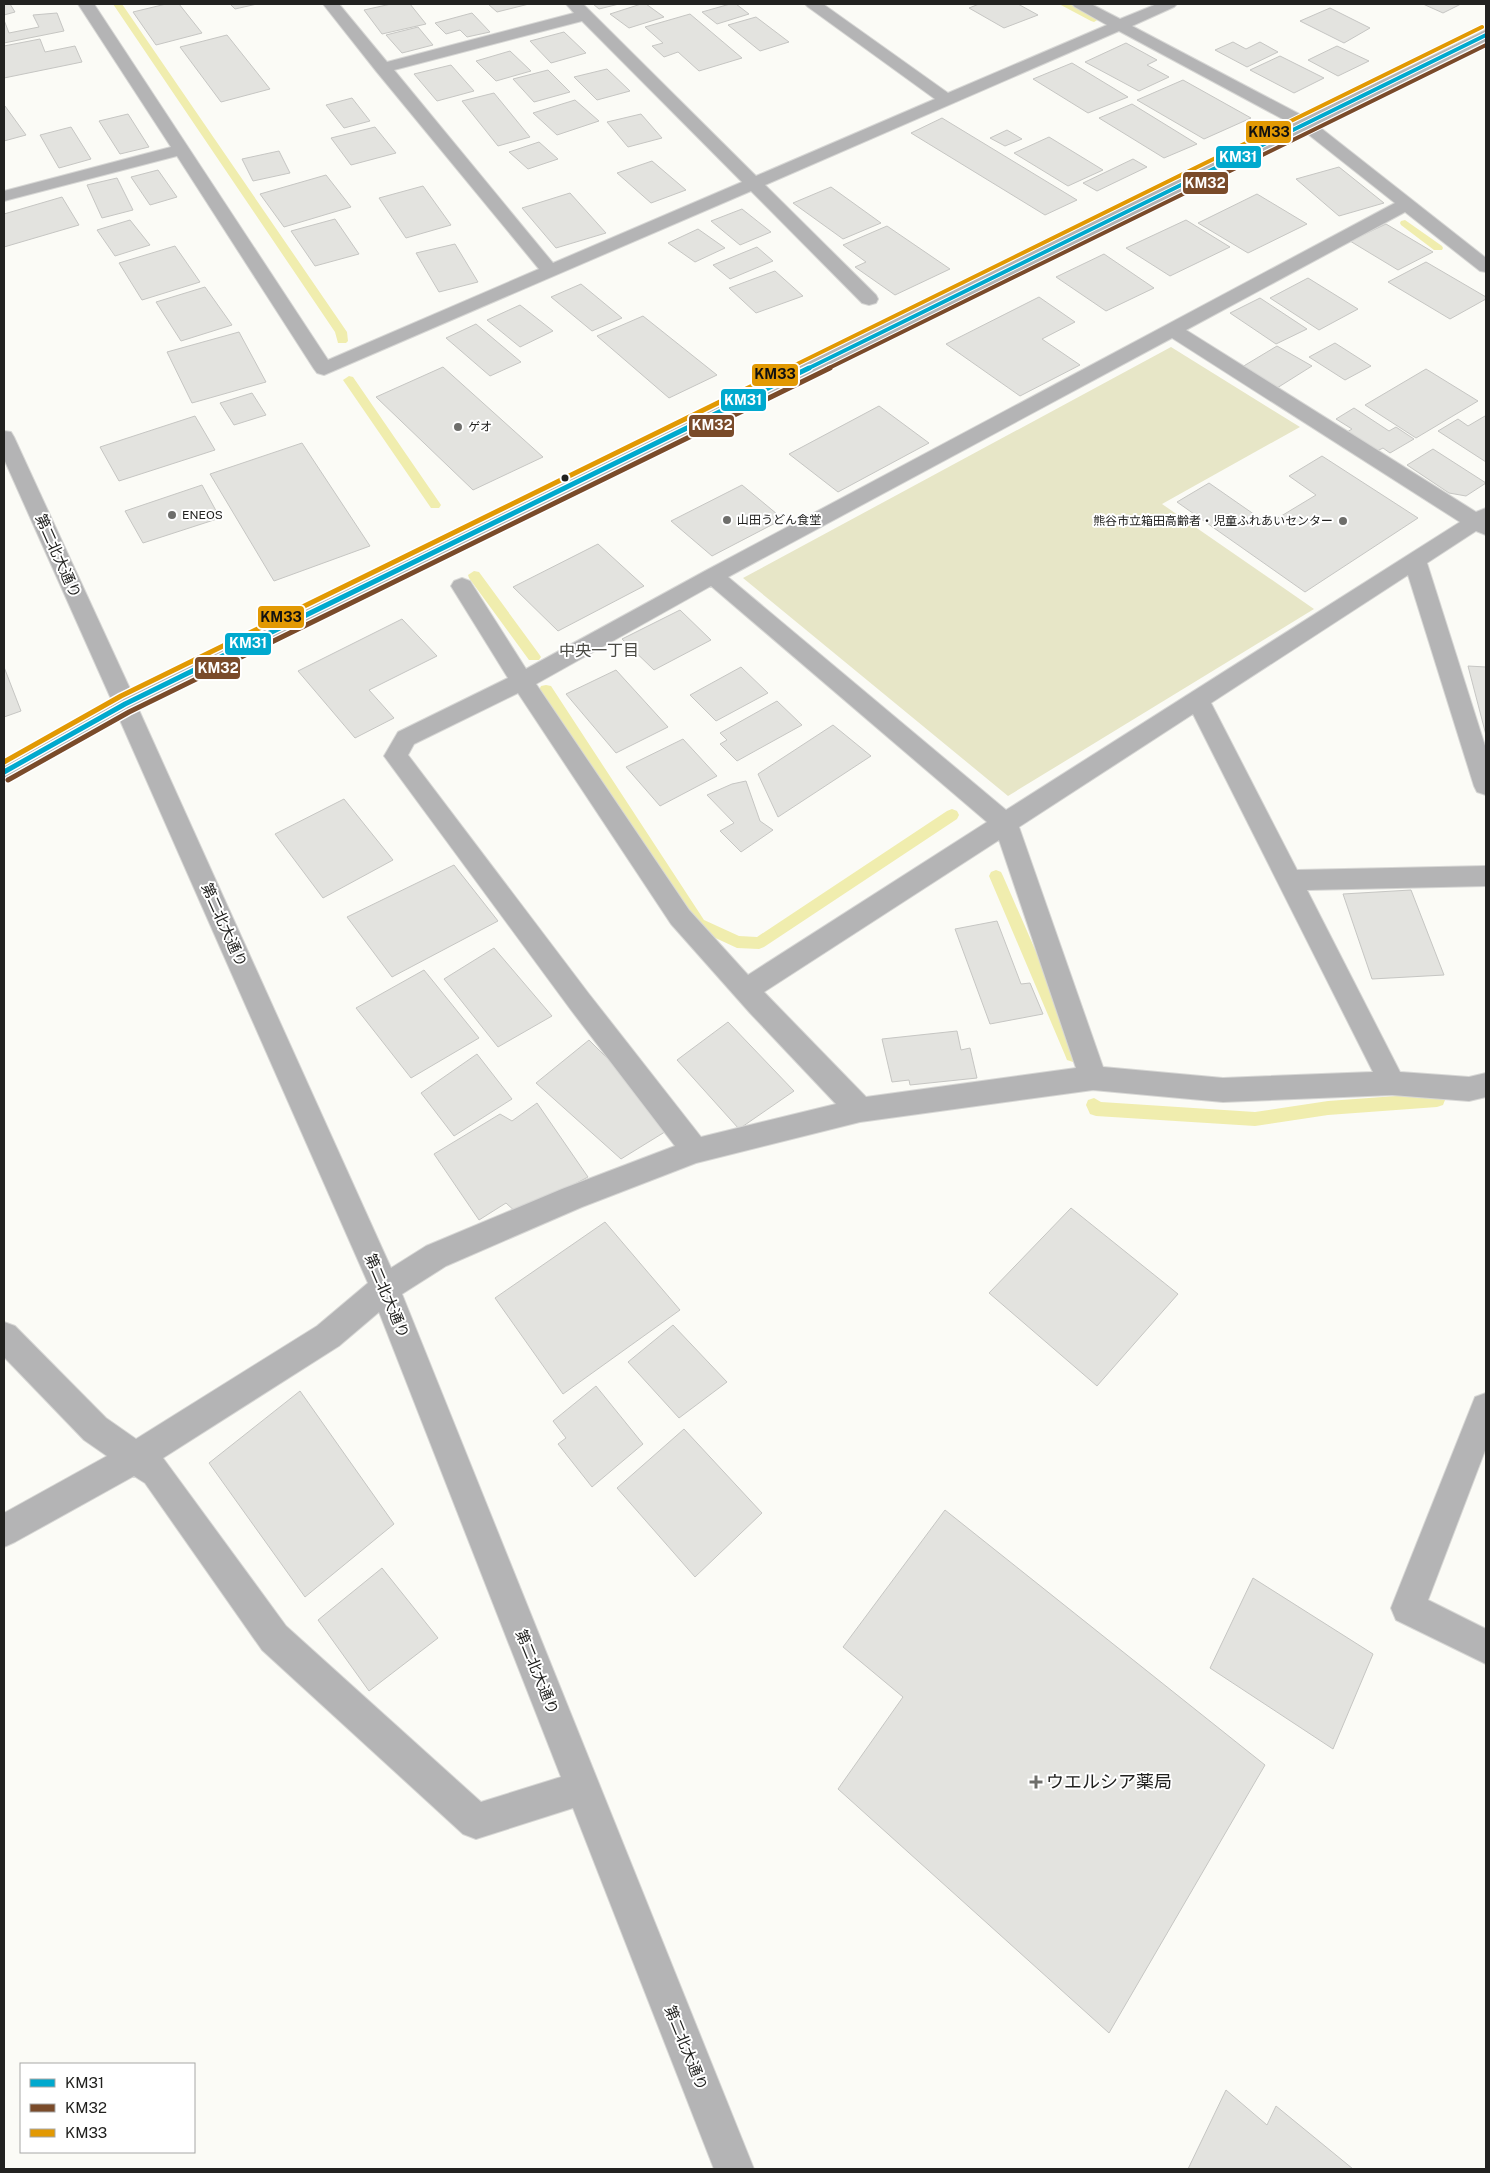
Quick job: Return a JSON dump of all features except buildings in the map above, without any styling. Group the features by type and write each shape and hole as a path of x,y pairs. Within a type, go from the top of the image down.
{"street":[{"path":"86,4 324,369 1169,4"},
{"path":"331,4 550,272"},
{"path":"813,4 947,100"},
{"path":"1080,4 1305,124 1485,263"},
{"path":"382,68 580,9 869,299"},
{"path":"4,772 125,704 1486,35"},
{"path":"4,196 180,150"},
{"path":"695,1151 580,1002 396,756 406,738 522,681 713,576 1407,204"},
{"path":"747,990 1415,561 1483,522 1173,330"},
{"name":"第二北大通り","path":"4,437 385,1288 734,2169"},
{"path":"1415,561 1486,786"},
{"path":"713,576 1006,824 1093,1078"},
{"path":"462,586 522,681 680,917 860,1110"},
{"path":"1198,700 1392,1083"},
{"path":"1289,880 1486,876"},
{"path":"4,1531 135,1458 328,1336 385,1288 436,1256 572,1198 695,1151 860,1110 1093,1078 1223,1090 1392,1083 1480,1093"},
{"path":"4,1336 94,1429 156,1472 274,1638 476,1821 582,1788"},
{"path":"1486,1408 1408,1608 1486,1647"}],"green space":[{"path":"1171,347 1300,427 1162,504 1314,609 1008,796 743,578"}],"waterway":[{"path":"117,4 341,332 342,341"},
{"path":"1064,4 1094,19"},
{"path":"1405,223 1438,248"},
{"path":"349,380 435,505"},
{"path":"474,575 534,657"},
{"path":"546,690 699,924 737,942 759,943 952,815"},
{"path":"996,876 1073,1055"},
{"path":"1094,1105 1096,1109 1255,1119 1328,1108 1437,1100"}],"transit line":[{"name":"KM33","path":"4,762 121,696 1482,27"},
{"name":"KM31","path":"4,772 125,704 1486,35"},
{"name":"KM32","path":"8,780 129,712 1486,45"}],"place":[{"name":"ゲオ","path":"458,427"},
{"name":"ENEOS","path":"172,515"},
{"name":"山田うどん食堂","path":"727,520"},
{"name":"熊谷市立箱田高齢者・児童ふれあいセンター","path":"1343,521"},
{"name":"ウエルシア薬局","path":"1036,1782"}],"district":[{"name":"中央一丁目","path":"599,650"}]}
